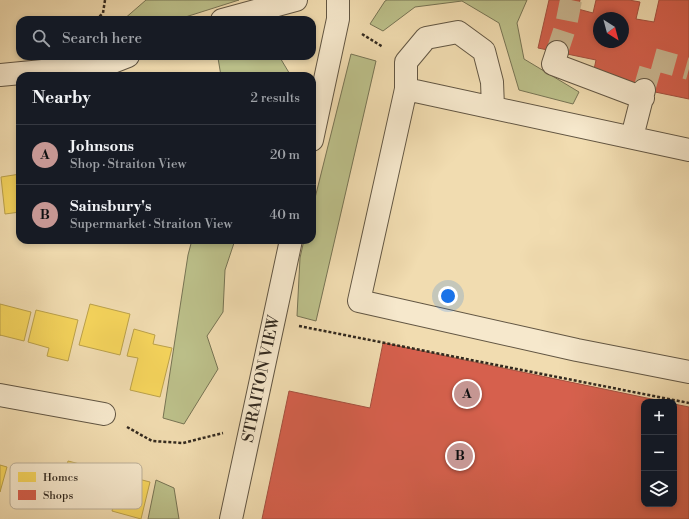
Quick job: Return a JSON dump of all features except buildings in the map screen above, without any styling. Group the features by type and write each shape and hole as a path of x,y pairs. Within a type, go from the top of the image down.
{"street":[{"path":"237,16 296,0"},
{"path":"316,120 338,9"},
{"path":"492,107 492,82 484,51 458,32 426,38 406,62 406,89 359,302 577,350 689,372"},
{"path":"557,52 553,64 643,94 632,137"},
{"path":"23,72 105,65 118,60"},
{"path":"0,74 16,73"},
{"path":"406,89 689,150"},
{"name":"STRAITON VIEW","path":"231,519 290,244"},
{"path":"0,395 104,414"}],"path":[{"path":"100,16 103,13 105,0"},
{"path":"338,9 406,62"},
{"path":"273,321 689,403"},
{"path":"104,414 152,441 183,443 251,425"}],"green space":[{"path":"146,0 239,0 189,16 128,16"},
{"path":"387,0 527,0 517,23 524,59 579,92 573,104 519,90 499,23 462,1 415,7 383,31 370,24"},
{"path":"351,54 376,61 316,321 297,316 300,258 303,244 316,244 316,194"},
{"path":"218,60 281,60 289,72 220,72"},
{"path":"191,244 234,244 225,270 223,312 207,336 218,369 184,424 163,418"},
{"path":"156,480 174,488 179,519 148,519"}],"tunnel":[{"path":"557,52 566,25 571,0"},
{"path":"644,90 653,59 689,69"}],"place":[{"name":"Johnsons","path":"467,394"},
{"name":"Sainsbury's","path":"460,456"}]}
